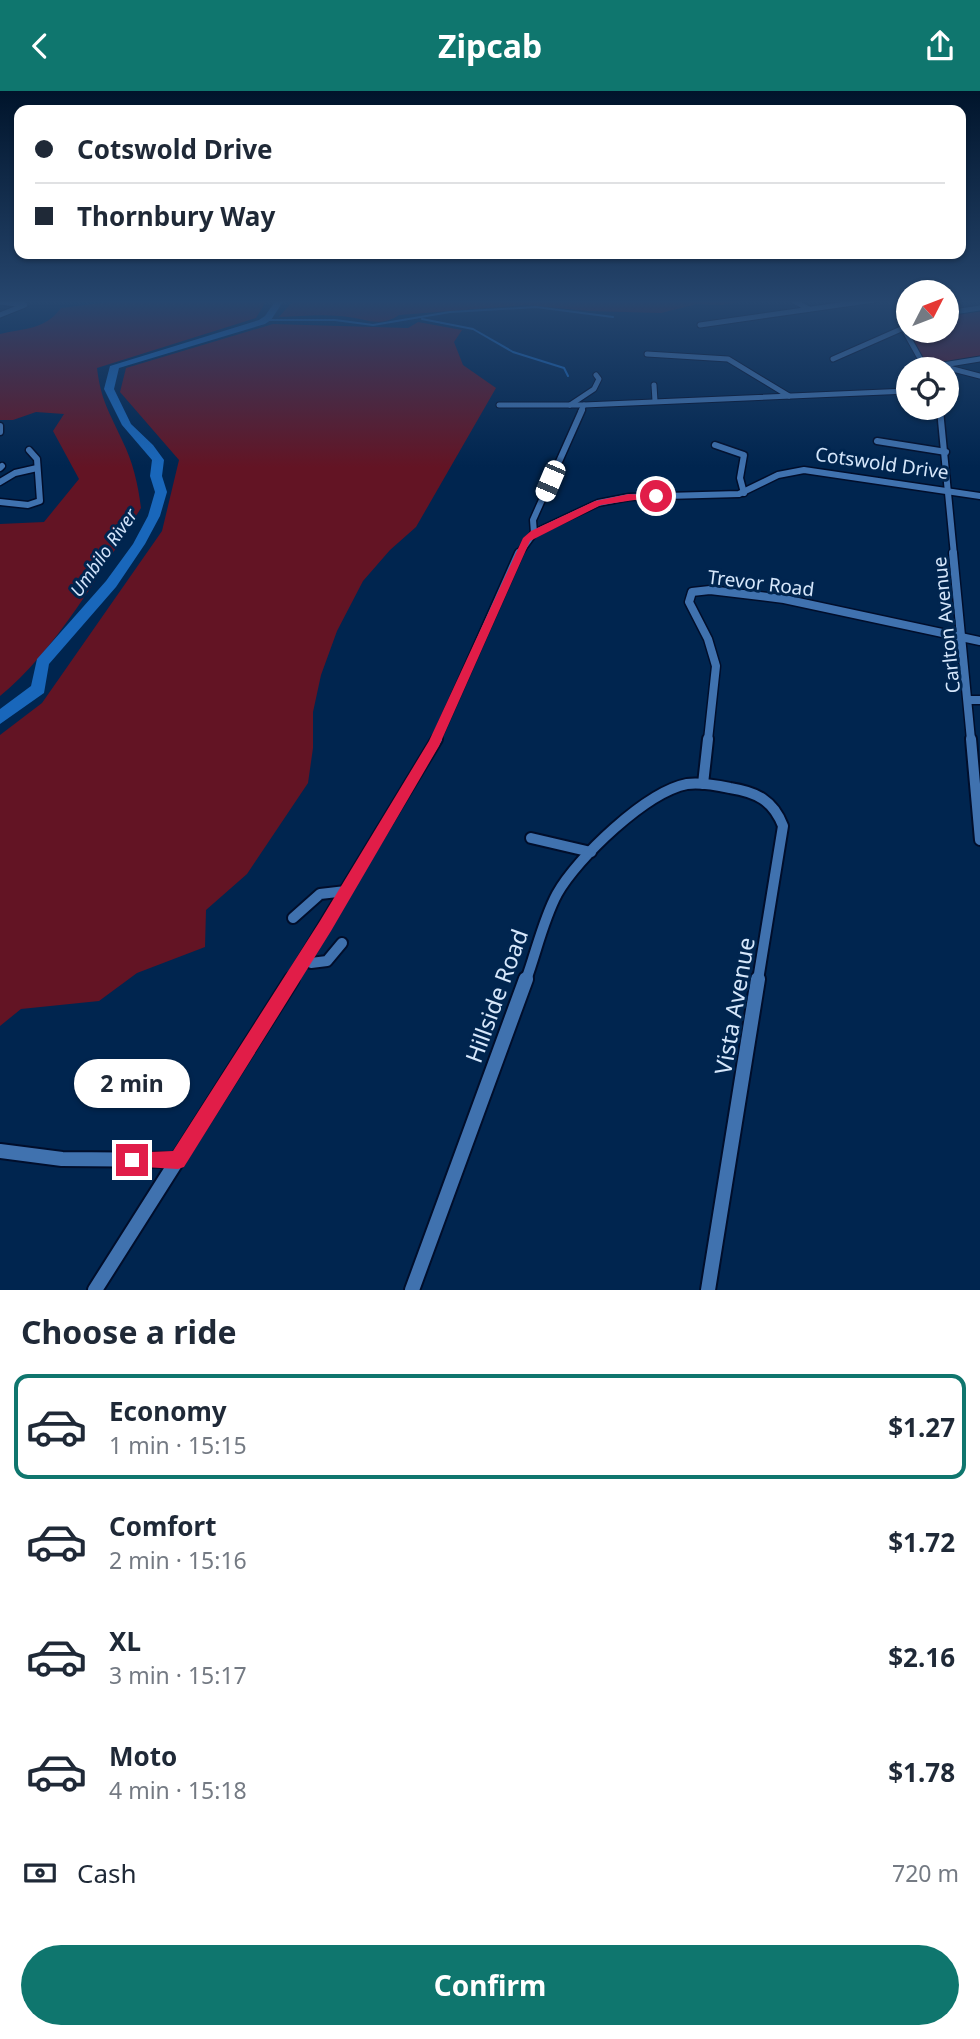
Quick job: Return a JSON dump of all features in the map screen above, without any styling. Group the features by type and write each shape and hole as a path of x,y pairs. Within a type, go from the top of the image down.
{"street":[{"path":"679,356 728,359 789,396"},
{"path":"833,359 840,356"},
{"path":"959,363 980,359"},
{"path":"959,370 980,376"},
{"path":"570,405 597,386 599,379 596,375"},
{"path":"654,385 655,401"},
{"path":"499,405 584,405 896,392"},
{"path":"95,1290 305,958 435,743 518,554 534,533 533,520 584,405"},
{"name":"Carlton Avenue","path":"942,420 978,786 980,840"},
{"path":"0,426 0,432"},
{"path":"877,441 946,452"},
{"path":"715,445 731,448 744,455 740,478 744,493"},
{"path":"0,502 29,505 40,501 36,456 29,450"},
{"path":"0,482 15,473 37,468"},
{"name":"Cotswold Drive","path":"534,533 612,499 744,493 778,475 804,470 980,496"},
{"name":"Trevor Road","path":"703,784 716,666 708,639 689,602 692,592 702,589 730,592 841,610 980,641"},
{"path":"968,700 980,700"},
{"name":"Hillside Road","path":"412,1290 556,895 568,876 591,852 673,790 683,785 703,784"},
{"name":"Vista Avenue","path":"703,784 744,790 765,797 773,803 783,826 708,1290"},
{"path":"531,838 591,852"},
{"path":"293,918 320,894 346,891"},
{"path":"305,958 311,963 327,961 342,943"},
{"path":"0,1151 62,1159 178,1160"}],"shaded area":[{"path":"0,356 135,356 97,368 103,398 132,465 141,508 59,633 40,657 0,696 0,524 44,522 79,479 53,431 64,414 36,412 13,420 0,420"},
{"path":"166,356 459,356 463,365 496,388 416,527 390,550 363,581 337,631 321,675 313,712 313,748 308,783 247,874 206,910 205,947 137,973 99,1001 21,1009 0,1026 0,735 42,703 162,531 179,460 120,392 126,368"},
{"path":"922,356 980,356 980,361 959,363 959,357"}],"waterway":[{"name":"Umbilo River","path":"0,718 38,689 42,663 111,584 139,544 154,516 161,492 156,476 158,460 127,425 109,389 115,366 149,356"},
{"path":"526,356 564,368 568,376"}],"route":[{"path":"132,1160 178,1160 325,926 435,743 518,554 529,536 598,503 612,499 656,496"}]}
